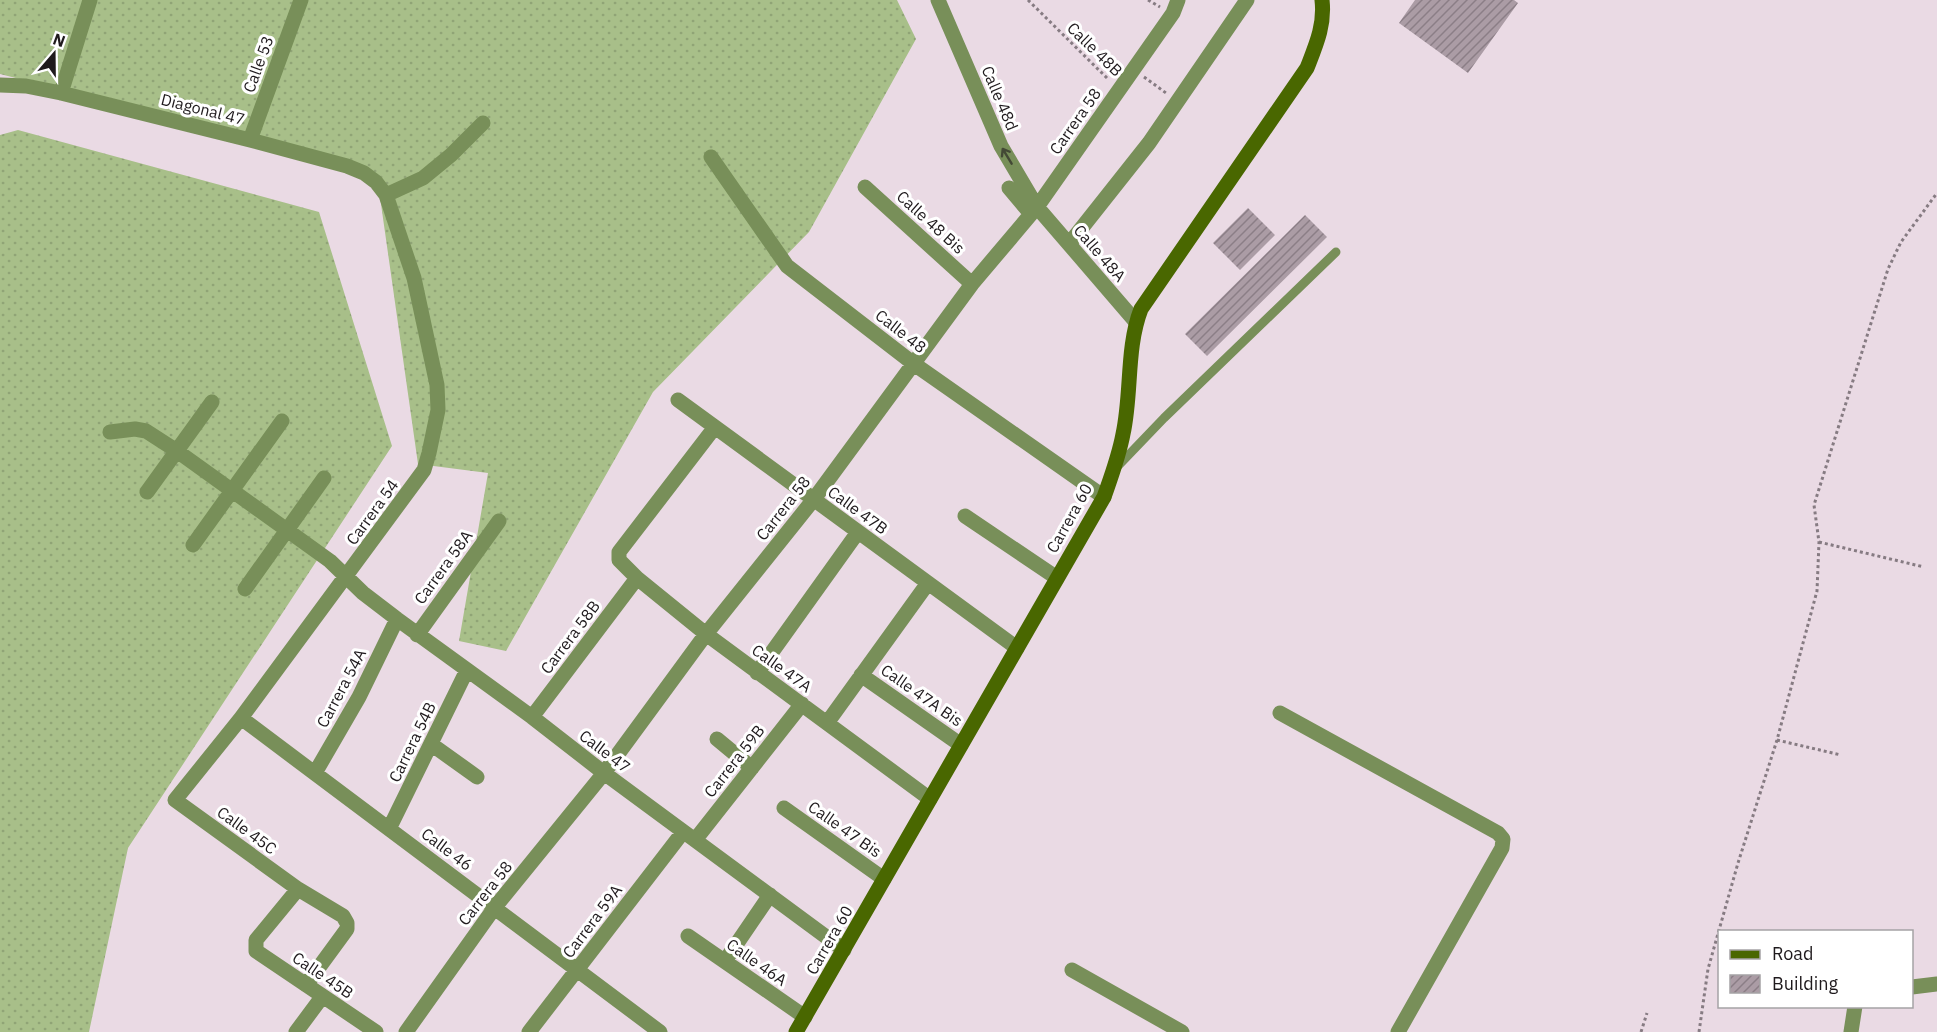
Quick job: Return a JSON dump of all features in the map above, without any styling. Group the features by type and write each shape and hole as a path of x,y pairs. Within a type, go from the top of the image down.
{"street":[{"path":"61,93 90,0"},
{"name":"Calle 53","path":"250,140 301,0"},
{"name":"Calle 48d","path":"938,0 1001,146 1034,210"},
{"name":"Carrera 58","path":"406,1032 495,908 604,773 706,634 814,499 972,284 1034,210 1173,13 1178,0"},
{"path":"1069,244 1149,143 1247,0"},
{"name":"Carrera 60","path":"796,1032 1104,497 1124,433 1136,322 1141,309 1307,68 1321,33 1323,5"},
{"name":"Diagonal 47","path":"0,85 26,86 61,93 347,166 376,182 386,195"},
{"path":"386,195 423,178 452,155 483,123"},
{"name":"Calle 48","path":"711,157 787,266 914,364 1104,497"},
{"name":"Calle 48 Bis","path":"866,187 972,284"},
{"path":"1009,188 1034,210"},
{"name":"Carrera 54","path":"175,800 241,718 424,470 438,410 437,385 414,278 386,195"},
{"name":"Calle 48A","path":"1034,210 1069,244 1136,322"},
{"name":"Calle 47B","path":"678,400 1017,648"},
{"path":"147,492 212,402"},
{"path":"193,545 282,421"},
{"name":"Calle 47A","path":"715,427 619,552 619,560 637,578 706,634 930,799"},
{"name":"Calle 47","path":"110,432 135,429 146,431 177,451 330,561 363,593 397,620 532,717 844,950"},
{"path":"245,589 324,478"},
{"path":"965,516 1056,578"},
{"name":"Carrera 58A","path":"417,634 499,520"},
{"path":"757,673 858,532"},
{"name":"Carrera 58B","path":"532,717 637,578"},
{"path":"827,723 928,583"},
{"name":"Carrera 54A","path":"315,773 359,697 397,620"},
{"name":"Carrera 54B","path":"389,829 467,670"},
{"name":"Calle 47A Bis","path":"861,675 961,745"},
{"name":"Carrera 59B","path":"689,836 752,768 802,704"},
{"path":"1280,713 1498,833 1503,840 1502,848 1398,1032"},
{"name":"Calle 46","path":"241,718 660,1032"},
{"path":"717,738 752,768"},
{"path":"431,744 477,777"},
{"name":"Calle 45C","path":"175,800 298,889 343,916 347,929 306,985"},
{"name":"Calle 47 Bis","path":"784,808 884,879"},
{"name":"Carrera 59A","path":"529,1032 689,836"},
{"name":"Calle 45B","path":"298,889 256,940 256,951 376,1032"},
{"path":"725,962 770,895"},
{"name":"Calle 46A","path":"688,936 805,1017"},
{"path":"1072,970 1182,1032"},
{"path":"1913,987 1937,984"},
{"path":"296,1032 322,997"},
{"path":"1851,1032 1855,1008"}],"lane":[{"path":"1114,470 1336,252"}],"path":[{"name":"Calle 48B","path":"1028,0 1119,90"},
{"name":"Calle 48B","path":"1133,69 1177,102"},
{"path":"1719,930 1777,740 1817,591 1819,542 1815,506 1888,269 1900,242 1937,193"},
{"path":"1819,542 1924,567"},
{"path":"1777,740 1841,755"},
{"path":"1699,1032 1708,969 1718,934"},
{"path":"1641,1032 1647,1013"}],"green space":[{"path":"0,0 897,0 916,39 809,232 653,392 506,651 459,641 488,473 418,464 377,176 251,138 0,74"},
{"path":"18,130 319,212 392,446 128,848 89,1032 0,1032 0,135"}],"building":[{"path":"1415,0 1514,0 1518,3 1468,73 1399,23"},
{"path":"1248,208 1275,235 1240,270 1213,243"},
{"path":"1305,215 1327,237 1207,356 1185,334"}]}
